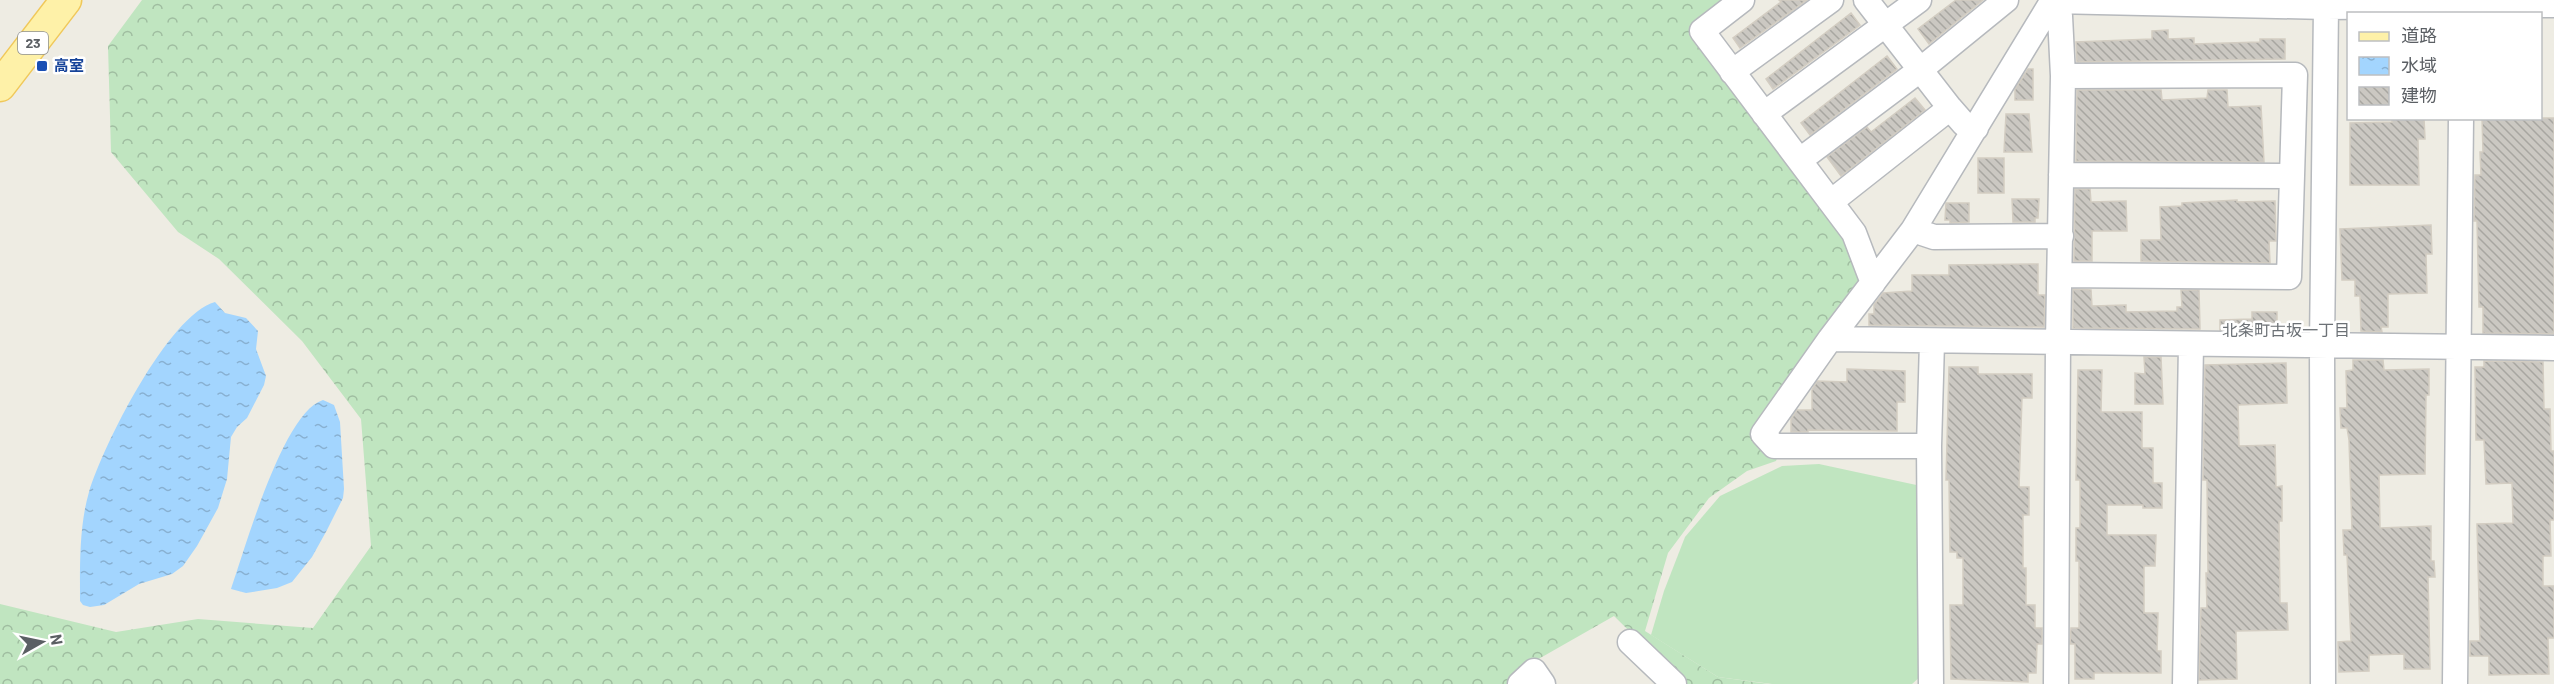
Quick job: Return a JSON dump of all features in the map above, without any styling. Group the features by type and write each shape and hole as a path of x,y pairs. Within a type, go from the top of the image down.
{"main road":[{"name":"23","path":"0,86 66,0"}],"street":[{"path":"1742,0 1702,31 1854,233 1873,283"},
{"path":"1732,72 1831,0"},
{"path":"1866,0 1950,108 1964,124 1976,128"},
{"path":"1764,114 1918,0"},
{"path":"1800,160 1920,70 2006,0"},
{"path":"2053,0 2326,7 2554,5"},
{"path":"2053,0 2060,16 2063,76 2058,341 2056,684"},
{"path":"1929,446 1774,446 1763,434 1830,339 1913,230 2053,0"},
{"path":"2322,684 2322,346 2326,7"},
{"path":"2061,275 2289,277 2295,75 2063,76"},
{"path":"1832,201 1950,108"},
{"path":"2455,684 2462,120"},
{"path":"2061,176 2292,176"},
{"path":"1913,230 1934,237 2061,236"},
{"path":"1830,339 2554,348"},
{"path":"1931,684 1929,446 1932,342"},
{"path":"2185,684 2191,345"},
{"path":"1630,642 1674,684"},
{"path":"1520,684 1534,671 1543,684"}],"green space":[{"path":"142,0 1724,0 1695,25 1850,237 1870,282 1770,437 1778,456 1776,461 1747,471 1709,498 1668,553 1645,631 1718,677 1769,684 1683,684 1614,616 1535,661 1510,684 0,684 0,604 116,632 198,619 313,628 371,546 361,419 302,341 219,259 178,232 111,152 108,46"},
{"path":"1819,464 1921,486 1922,675 1912,684 1772,684 1718,677 1651,635 1664,591 1685,537 1720,496 1782,466"}],"water":[{"path":"215,302 225,313 246,318 258,331 256,349 266,376 264,385 247,418 237,427 231,437 227,479 218,508 197,546 183,566 172,574 139,584 104,605 90,607 83,605 80,601 80,574 83,518 89,492 108,445 158,356 177,331 197,312"},
{"path":"323,400 334,405 340,422 343,498 312,557 292,582 277,588 246,593 231,589 267,484 280,455 294,429 308,410"}],"building":[{"path":"1779,0 1807,0 1740,48 1733,38 1781,2"},
{"path":"1956,0 1983,0 1929,44 1918,29"},
{"path":"1851,13 1860,25 1773,89 1766,79"},
{"path":"2168,30 2168,39 2194,38 2194,44 2285,39 2285,59 2077,62 2076,42 2152,39 2152,31"},
{"path":"1887,56 1897,69 1810,135 1801,123"},
{"path":"2028,69 2033,69 2033,100 2015,100 2015,89"},
{"path":"2077,90 2161,90 2162,100 2207,98 2208,90 2227,90 2228,107 2261,106 2264,162 2076,161"},
{"path":"1915,98 1925,110 1841,176 1827,157 1867,127 1871,132"},
{"path":"2006,114 2029,114 2032,152 2004,152"},
{"path":"2554,118 2554,334 2483,333 2483,307 2479,307 2477,221 2474,221 2475,175 2481,175 2480,152 2483,152 2482,120"},
{"path":"2392,120 2424,120 2425,139 2418,139 2419,185 2350,185 2350,123 2392,122"},
{"path":"1978,158 2004,158 2004,193 1978,193"},
{"path":"2075,189 2090,189 2091,202 2126,201 2127,231 2092,231 2092,261 2074,261"},
{"path":"2012,199 2039,199 2038,218 2035,218 2035,222 2013,222"},
{"path":"2237,200 2237,202 2275,201 2276,241 2269,241 2270,263 2141,261 2141,240 2161,240 2160,207 2182,206 2182,203"},
{"path":"1946,203 1969,203 1969,222 1950,223 1950,220 1945,220"},
{"path":"2431,225 2432,254 2426,254 2427,293 2388,294 2388,327 2381,327 2382,332 2361,331 2360,296 2355,296 2355,280 2342,280 2340,229"},
{"path":"2038,264 2038,295 2045,295 2044,327 1869,325 1869,314 1874,314 1874,305 1883,293 1912,291 1912,275 1949,275 1949,265"},
{"path":"2073,289 2091,290 2092,306 2126,305 2126,312 2177,311 2177,307 2182,307 2181,290 2199,290 2200,329 2073,328"},
{"path":"2252,312 2277,312 2277,330 2220,330 2220,320 2252,319"},
{"path":"2144,357 2161,357 2163,404 2135,404 2135,373 2145,374"},
{"path":"2353,360 2383,360 2384,370 2429,369 2429,395 2426,395 2425,474 2379,475 2380,528 2431,526 2431,561 2434,561 2435,577 2428,577 2430,669 2404,669 2404,654 2369,655 2369,671 2339,672 2338,642 2351,641 2347,555 2344,555 2343,530 2352,530 2349,440 2347,428 2341,428 2340,408 2347,408 2346,371 2353,370"},
{"path":"2484,361 2543,362 2544,409 2550,409 2551,451 2554,451 2554,520 2550,520 2551,556 2543,556 2543,586 2554,586 2554,638 2548,638 2549,674 2489,675 2489,656 2470,656 2470,641 2480,641 2477,524 2513,523 2512,483 2486,484 2484,440 2476,440 2475,367 2484,367"},
{"path":"2286,363 2287,403 2238,405 2239,446 2275,445 2276,487 2282,486 2282,521 2279,521 2280,603 2287,603 2288,630 2236,631 2237,679 2199,680 2201,608 2207,608 2206,573 2208,573 2207,480 2203,480 2205,365"},
{"path":"1949,367 1978,367 1978,374 2032,374 2032,398 2022,398 2019,487 2029,487 2029,515 2023,515 2026,605 2035,605 2035,628 2042,628 2042,644 2037,644 2036,673 2028,673 2028,682 1951,679 1950,605 1963,605 1963,558 1957,558 1957,552 1950,552 1949,480 1946,480"},
{"path":"1847,369 1905,371 1905,402 1897,402 1897,431 1808,430 1808,432 1791,432 1791,419 1797,410 1812,410 1812,390 1817,381 1847,382"},
{"path":"2078,370 2102,370 2101,412 2142,412 2142,448 2153,448 2153,483 2162,483 2162,508 2143,508 2143,505 2107,505 2107,535 2156,535 2155,566 2144,566 2144,613 2158,613 2157,651 2161,651 2161,673 2094,673 2094,679 2075,679 2075,644 2070,644 2071,628 2079,628 2079,561 2076,561 2076,528 2080,528 2080,480 2076,480"}],"place":[{"name":"高室","path":"42,66"}],"district":[{"name":"北条町古坂一丁目","path":"2286,330"}]}
